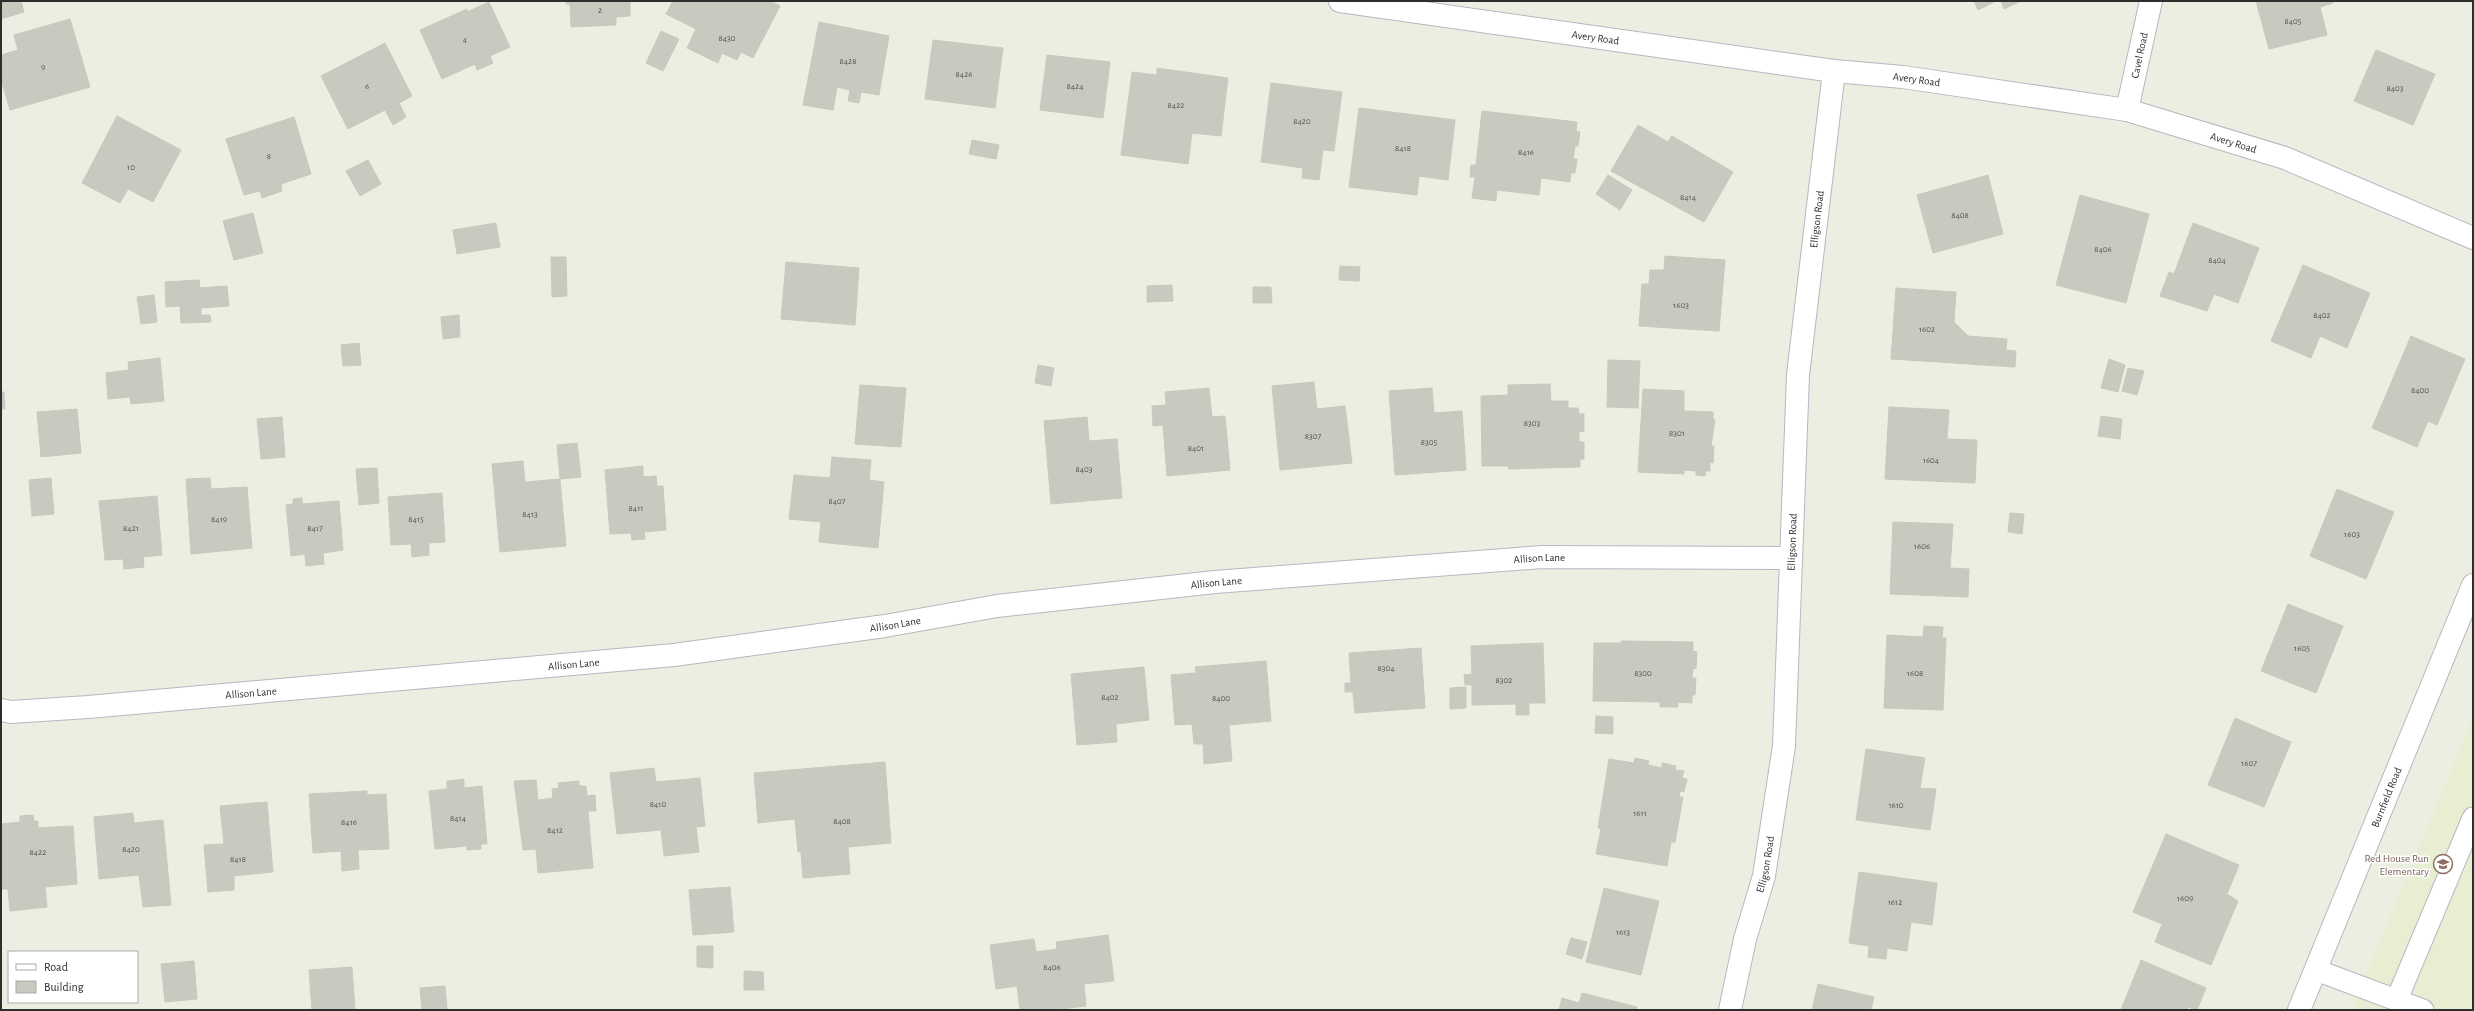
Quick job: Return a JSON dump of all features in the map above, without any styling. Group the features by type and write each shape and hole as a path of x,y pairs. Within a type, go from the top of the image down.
{"street":[{"name":"Avery Road","path":"1340,1 1834,71 1903,77 2127,110 2284,158 2473,238"},
{"name":"Cavel Road","path":"2127,110 2151,1"},
{"name":"Elligson Road","path":"1730,1010 1745,939 1764,876 1784,746 1798,375 1834,71"},
{"name":"Allison Lane","path":"1,710 12,712 127,704 674,655 885,626 996,606 1215,582 1542,557 1790,558"},
{"name":"Burnfield Road","path":"2300,1010 2473,585"}],"lane":[{"path":"2397,999 2473,818"},
{"path":"2316,970 2423,1010"}],"shaded area":[{"name":"Red House Run Elementary","path":"2473,718 2473,1010 2351,1010"}],"building":[{"path":"1,1 21,1 24,12 1,19"},
{"path":"566,1 630,1 630,16 616,17 616,25 571,27 570,4 566,4"},
{"path":"673,1 770,1 780,6 753,58 741,52 737,60 722,53 718,63 687,48 696,29 666,14"},
{"path":"1974,1 1996,1 1978,10"},
{"path":"2001,1 2021,1 2004,9"},
{"path":"2256,1 2332,1 2333,3 2320,7 2327,35 2269,49"},
{"path":"489,2 510,47 490,56 493,63 477,70 475,64 442,79 420,30 467,9 467,12"},
{"path":"70,19 90,87 10,110 1,79 1,55 18,50 14,35"},
{"path":"819,22 889,36 879,95 861,92 859,103 848,101 850,90 837,87 833,110 803,105"},
{"path":"661,31 679,39 663,71 646,63"},
{"path":"933,40 1003,48 995,108 925,99"},
{"path":"385,43 412,96 399,103 406,117 393,125 385,110 348,129 321,76"},
{"path":"2376,50 2435,74 2413,125 2354,101"},
{"path":"1047,55 1110,62 1103,118 1040,110"},
{"path":"1157,68 1228,78 1221,136 1192,133 1188,164 1121,155 1132,72 1157,75"},
{"path":"1271,83 1342,92 1334,151 1323,150 1319,180 1302,178 1303,168 1261,162"},
{"path":"1359,108 1455,120 1448,180 1419,176 1417,195 1349,187"},
{"path":"1482,111 1577,122 1576,131 1580,132 1578,146 1575,146 1573,159 1577,159 1575,173 1571,173 1570,182 1541,178 1539,195 1497,190 1496,201 1472,198 1475,177 1470,177 1471,165 1476,165"},
{"path":"117,116 181,150 153,202 128,189 120,203 82,183"},
{"path":"294,117 311,174 281,184 282,191 262,198 260,191 244,195 226,139"},
{"path":"1638,125 1668,142 1672,136 1733,172 1704,222 1611,171"},
{"path":"972,140 999,145 996,159 969,154"},
{"path":"368,160 381,184 360,196 346,171"},
{"path":"1608,175 1632,190 1620,210 1596,194"},
{"path":"1988,175 2003,234 1933,253 1917,195"},
{"path":"2080,195 2149,214 2126,303 2056,285"},
{"path":"253,213 263,253 234,260 223,221"},
{"path":"496,223 500,247 457,254 453,230"},
{"path":"2193,223 2259,248 2238,303 2214,294 2207,311 2160,296 2169,272 2174,274"},
{"path":"1665,256 1725,260 1719,331 1639,326 1642,284 1649,284 1650,270 1664,270"},
{"path":"551,257 566,257 567,296 552,297"},
{"path":"786,262 859,268 855,325 781,319"},
{"path":"2303,265 2370,293 2347,348 2320,336 2311,358 2271,341"},
{"path":"1340,266 1360,267 1359,281 1339,280"},
{"path":"199,280 200,288 227,286 229,306 201,308 201,315 210,315 211,322 181,323 180,306 166,307 165,282"},
{"path":"1172,285 1173,301 1147,302 1147,286"},
{"path":"1253,287 1271,287 1272,303 1253,303"},
{"path":"1896,288 1956,292 1954,322 1968,336 2007,339 2006,350 2016,351 2015,367 1891,359"},
{"path":"154,295 157,322 141,324 137,297"},
{"path":"459,315 460,337 443,339 441,317"},
{"path":"2411,336 2465,359 2437,425 2428,421 2417,447 2372,428"},
{"path":"359,343 361,365 343,366 341,345"},
{"path":"160,358 164,401 131,404 130,397 108,399 106,373 129,370 128,362"},
{"path":"2109,359 2125,365 2118,392 2101,388"},
{"path":"1608,360 1640,361 1638,408 1607,407"},
{"path":"1038,365 1054,368 1051,386 1035,383"},
{"path":"2128,368 2144,371 2137,395 2122,391"},
{"path":"1314,382 1317,409 1345,406 1352,463 1280,470 1272,386"},
{"path":"1550,384 1551,401 1568,401 1568,408 1578,408 1579,414 1584,414 1584,431 1579,432 1579,442 1584,442 1584,459 1580,459 1580,467 1509,469 1508,466 1482,466 1481,396 1508,395 1508,385"},
{"path":"860,385 906,388 901,447 855,444"},
{"path":"1209,388 1212,417 1225,416 1230,470 1167,476 1163,425 1153,426 1152,406 1166,405 1165,392"},
{"path":"1432,388 1434,413 1462,411 1466,470 1395,475 1389,391"},
{"path":"1643,389 1684,391 1684,411 1713,412 1713,419 1715,420 1711,446 1714,446 1713,463 1710,462 1710,471 1706,471 1705,476 1696,475 1696,471 1684,470 1684,474 1638,472"},
{"path":"1,392 4,392 5,409 1,409"},
{"path":"1889,407 1949,410 1947,439 1977,440 1975,483 1885,479"},
{"path":"77,409 81,453 41,457 37,412"},
{"path":"2101,416 2122,419 2120,439 2098,436"},
{"path":"282,417 285,457 261,459 257,419"},
{"path":"1087,417 1089,441 1117,439 1122,498 1051,504 1044,421"},
{"path":"577,443 581,477 560,479 557,445"},
{"path":"832,457 871,460 869,480 884,482 878,548 819,542 821,522 789,519 794,475 830,478"},
{"path":"523,461 525,482 560,479 566,546 500,552 492,464"},
{"path":"643,466 643,477 656,476 657,486 663,486 666,530 644,532 645,539 632,540 631,533 610,534 605,470"},
{"path":"377,468 379,503 359,505 356,469"},
{"path":"51,478 54,514 32,516 29,480"},
{"path":"210,478 211,489 247,487 252,548 191,554 186,479"},
{"path":"2337,489 2394,512 2366,579 2310,556"},
{"path":"442,493 445,542 429,543 429,555 412,557 411,544 391,545 388,497"},
{"path":"157,496 162,555 143,557 144,567 124,569 123,559 105,560 99,501"},
{"path":"302,498 302,504 339,501 343,550 323,553 324,564 306,566 305,554 291,556 286,505 293,504 293,499"},
{"path":"2010,513 2024,514 2022,534 2008,532"},
{"path":"1893,522 1953,524 1950,568 1969,569 1968,597 1890,594"},
{"path":"2288,604 2343,626 2316,693 2261,671"},
{"path":"1924,626 1943,627 1942,638 1946,638 1943,710 1884,708 1887,635 1923,637"},
{"path":"1621,641 1693,642 1693,651 1697,652 1696,668 1693,669 1692,678 1696,678 1695,695 1692,695 1692,703 1678,702 1678,707 1660,707 1660,702 1593,701 1594,643 1621,643"},
{"path":"1543,643 1545,703 1529,703 1529,715 1516,715 1516,704 1472,705 1472,685 1465,685 1464,675 1472,674 1471,646"},
{"path":"1421,648 1425,708 1355,713 1353,692 1345,692 1345,683 1351,683 1349,653"},
{"path":"1266,661 1271,721 1229,725 1232,761 1204,764 1203,744 1194,744 1192,724 1175,725 1171,675 1196,673 1195,667"},
{"path":"1144,667 1149,720 1116,724 1117,742 1077,745 1071,674"},
{"path":"1466,687 1466,708 1450,709 1450,688"},
{"path":"1596,716 1613,717 1613,734 1595,733"},
{"path":"2235,718 2291,742 2264,807 2208,785"},
{"path":"1866,749 1925,758 1920,788 1936,789 1930,830 1856,820"},
{"path":"1635,758 1649,761 1648,765 1662,768 1662,763 1676,766 1675,770 1684,771 1682,778 1687,779 1684,792 1680,791 1679,797 1683,797 1675,842 1671,842 1667,866 1596,854 1601,829 1598,828 1609,759 1634,763"},
{"path":"885,762 891,843 848,847 850,874 803,878 801,852 798,852 795,819 758,823 754,773"},
{"path":"654,768 656,782 700,778 705,826 696,827 699,852 664,856 661,830 617,834 610,773"},
{"path":"464,779 464,788 482,786 487,844 481,844 481,849 467,850 467,846 435,849 429,791 447,789 447,781"},
{"path":"536,780 538,800 553,798 552,789 559,788 558,783 579,781 579,786 586,786 587,796 595,795 596,811 588,811 593,868 538,873 536,849 523,850 514,781"},
{"path":"367,791 367,795 386,794 389,849 358,850 359,869 342,871 341,851 313,853 309,794"},
{"path":"267,802 273,872 234,876 234,890 208,892 204,845 224,844 220,806"},
{"path":"133,813 134,823 163,820 171,905 143,907 139,875 99,879 94,817"},
{"path":"33,815 34,821 38,821 38,828 73,826 77,884 45,887 47,907 10,911 8,889 2,889 1,824 20,822 20,816"},
{"path":"2166,834 2239,865 2227,894 2238,901 2211,965 2155,942 2162,924 2133,912"},
{"path":"1859,872 1937,883 1932,925 1911,922 1907,951 1887,948 1886,959 1868,957 1869,946 1849,943"},
{"path":"730,887 734,932 693,935 689,890"},
{"path":"1604,888 1659,901 1641,975 1586,962"},
{"path":"1108,935 1114,981 1084,984 1086,1006 1052,1010 1020,1010 1017,986 996,989 990,945 1034,939 1036,952 1057,949 1056,942"},
{"path":"1571,938 1587,942 1582,959 1566,954"},
{"path":"697,946 713,946 713,968 697,967"},
{"path":"2141,960 2206,988 2197,1010 2188,1007 2187,1010 2121,1010"},
{"path":"194,961 197,999 165,1002 161,964"},
{"path":"352,967 355,1010 312,1010 309,970"},
{"path":"744,971 763,972 764,990 744,990"},
{"path":"1818,984 1874,997 1871,1010 1812,1010"},
{"path":"445,986 447,1010 422,1010 420,988"},
{"path":"1582,993 1637,1007 1636,1010 1559,1010 1562,998 1579,1003"}],"place":[{"name":"Red House Run Elementary","path":"2443,864"}]}
